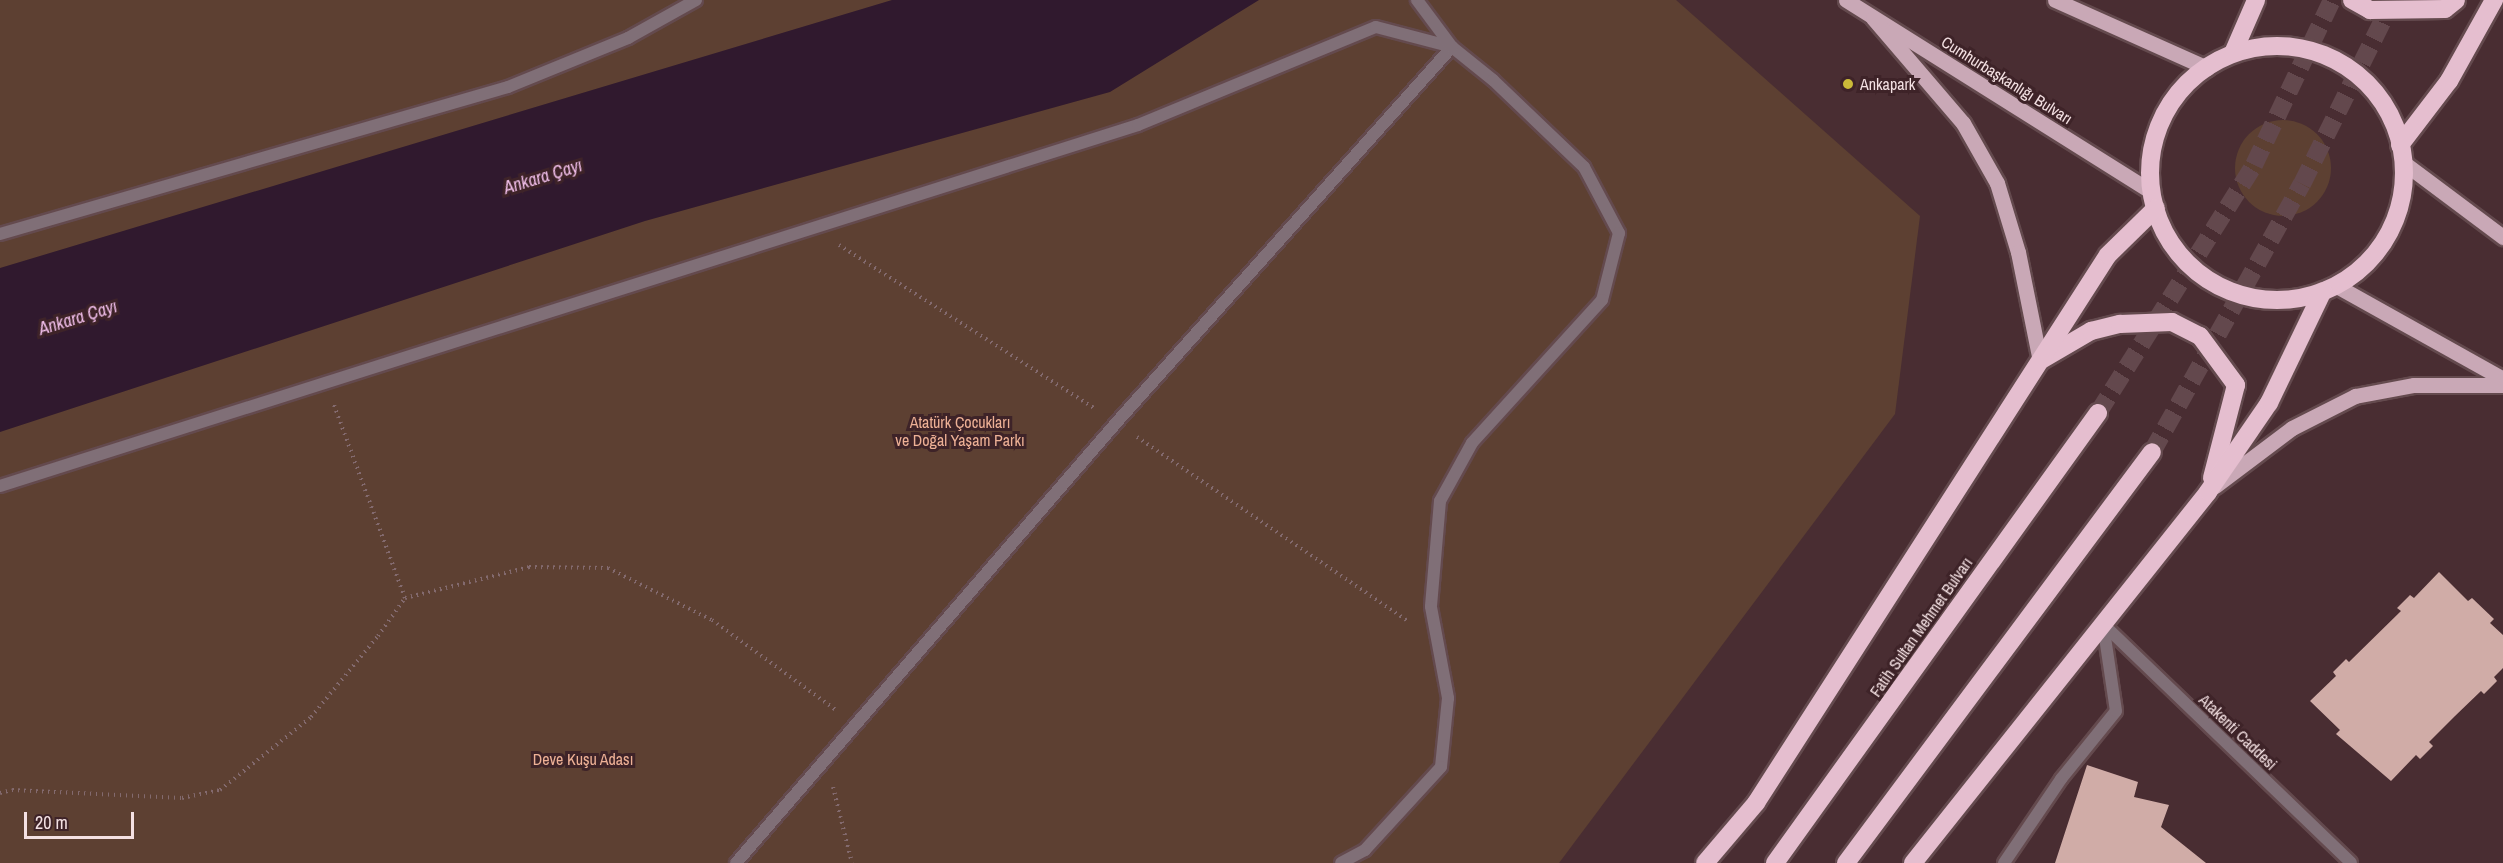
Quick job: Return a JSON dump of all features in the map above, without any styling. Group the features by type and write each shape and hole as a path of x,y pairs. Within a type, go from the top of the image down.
{"highway":[{"path":"2233,53 2256,0"},
{"path":"2352,0 2370,10 2445,9 2457,0"},
{"path":"2402,154 2449,81 2494,0"},
{"path":"2271,45 2310,50 2346,66 2376,91 2396,125 2402,154 2401,203 2385,241 2358,271 2329,288 2285,300 2247,297 2212,282 2182,259 2161,227 2153,199 2152,147 2168,107 2196,75 2233,53 2271,45"},
{"path":"1705,863 1756,803 2108,255 2153,199"},
{"path":"1913,863 2208,492 2269,403 2329,288"},
{"path":"2040,361 2091,331 2120,324 2172,322 2200,336 2236,385 2208,492"},
{"name":"Fatih Sultan Mehmet Bulvarı","path":"1775,863 2098,413"},
{"path":"1846,863 2152,453"}],"main road":[{"name":"Cumhurbaşkanlığı Bulvarı","path":"1846,0 2153,199"},
{"path":"2055,0 2207,68"},
{"path":"1872,18 1963,123 1997,183 2018,252 2040,361"},
{"path":"2402,154 2503,237"},
{"path":"2329,288 2503,379"},
{"path":"2208,492 2292,428 2355,396 2414,386 2503,386"}],"street":[{"path":"0,234 508,87 628,38 696,0"},
{"path":"1341,863 1365,850 1441,767 1449,698 1431,607 1440,501 1472,443 1602,300 1619,233 1584,166 1493,80 1452,47 1417,0"},
{"path":"0,486 1138,125 1376,27 1452,47"},
{"path":"736,863 858,726 1116,423 1452,47"},
{"path":"2004,863 2061,779 2116,711 2103,624"},
{"name":"Atakenti Caddesi","path":"2103,624 2351,863"}],"path":[{"path":"326,382 405,598"},
{"path":"0,793 54,791 182,798 220,790 311,717 378,636 405,598 529,567 608,568 712,620 858,726"},
{"path":"826,763 852,863"}],"green space":[{"name":"Atatürk Çocukları ve Doğal Yaşam Parkı","path":"0,0 1676,0 1920,216 1895,414 1559,863 0,863"},
{"path":"2283,120 2301,124 2317,134 2327,150 2331,168 2327,186 2317,202 2301,212 2283,216 2265,212 2249,202 2239,186 2235,168 2239,150 2249,134 2265,124"}],"water":[{"name":"Ankara Çayı","path":"892,0 1259,0 1110,92 645,221 0,432 0,268"}],"building":[{"path":"2439,572 2468,601 2472,598 2494,619 2490,623 2503,635 2503,668 2494,677 2497,681 2484,694 2481,691 2429,742 2433,746 2420,759 2416,755 2391,781 2336,734 2340,730 2310,701 2336,676 2333,672 2346,659 2349,662 2401,611 2397,608 2410,595 2414,598"},
{"path":"2087,765 2138,782 2134,797 2169,805 2161,827 2206,863 2055,863"}],"tunnel":[{"path":"2098,413 2254,165 2332,0"},
{"path":"2152,452 2302,184 2393,0"}],"place":[{"name":"Ankapark","path":"1848,84"}],"park label":[{"name":"Deve Kuşu Adası","path":"583,759"}]}
